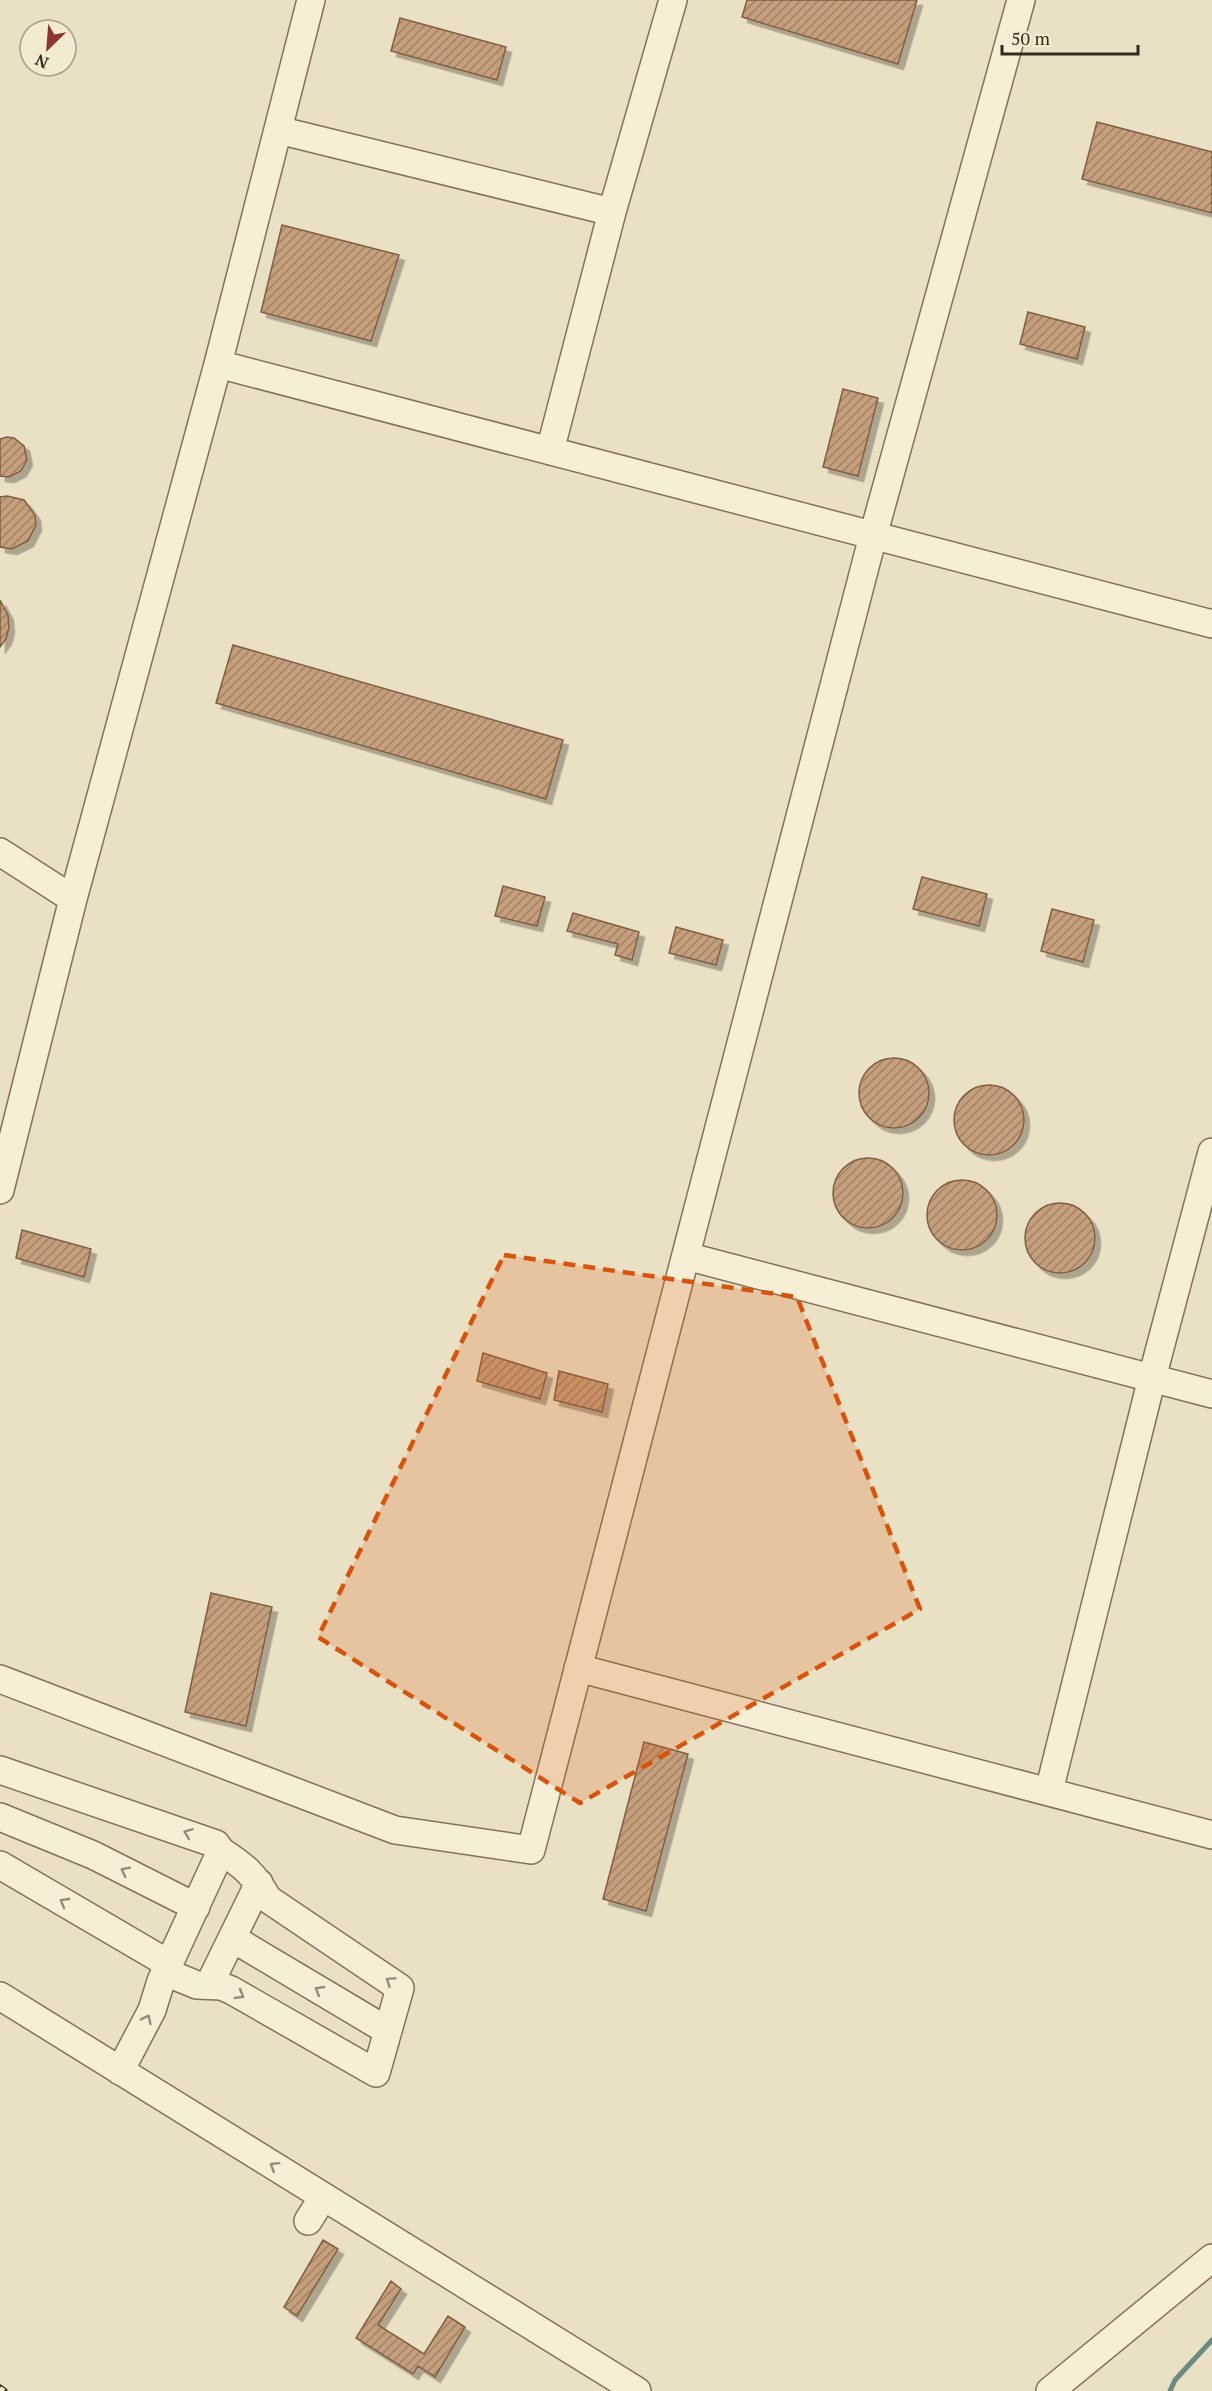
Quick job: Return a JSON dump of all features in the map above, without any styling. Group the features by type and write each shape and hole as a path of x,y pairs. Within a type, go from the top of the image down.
{"lane":[{"path":"0,1190 73,899 218,364 311,0"},
{"path":"550,451 612,212 674,0"},
{"path":"0,1679 395,1830 531,1850 873,536 1021,0"},
{"path":"278,130 612,212"},
{"path":"218,364 1212,624"},
{"path":"0,852 73,899"},
{"path":"1049,1791 1152,1378 1212,1152"},
{"path":"686,1256 1212,1394"},
{"path":"578,1668 1212,1834"},
{"path":"0,1770 173,1827 216,1844 221,1851 248,1869 260,1883 268,1899 400,1988 376,2073 231,1990 184,1982 165,1972 0,1865"},
{"path":"0,1816 93,1855 196,1907"},
{"path":"125,2063 152,2010 165,1972 221,1851"},
{"path":"209,1985 260,1883"},
{"path":"232,1938 388,2031"},
{"path":"0,1996 125,2063 323,2197 637,2391"},
{"path":"308,2221 323,2197"},
{"path":"1050,2391 1212,2258"}],"highlighted area":[{"path":"504,1255 797,1297 920,1609 580,1803 318,1637"}],"building":[{"path":"747,0 917,0 898,64 742,17"},
{"path":"400,18 506,47 497,80 391,51"},
{"path":"1097,122 1212,152 1212,213 1082,179"},
{"path":"282,225 399,255 371,341 261,312"},
{"path":"1028,312 1085,327 1077,359 1020,344"},
{"path":"843,389 878,398 858,476 823,467"},
{"path":"14,438 24,446 27,460 21,471 9,477 0,476 0,439"},
{"path":"7,496 24,500 35,515 36,525 28,541 12,549 0,547 0,497"},
{"path":"0,600 8,615 9,628 6,639 0,647"},
{"path":"233,645 563,740 546,799 216,703"},
{"path":"922,877 987,894 979,926 913,909"},
{"path":"503,886 545,897 537,926 495,916"},
{"path":"1052,909 1094,920 1083,962 1041,951"},
{"path":"573,913 639,932 632,960 615,955 618,944 567,931"},
{"path":"676,927 723,940 716,965 669,953"},
{"path":"894,1058 907,1061 919,1068 926,1080 929,1093 926,1106 919,1118 907,1125 894,1128 881,1125 869,1118 862,1106 859,1093 862,1080 869,1068 881,1061"},
{"path":"989,1085 1002,1088 1014,1095 1021,1107 1024,1120 1021,1133 1014,1145 1002,1152 989,1155 976,1152 964,1145 957,1133 954,1120 957,1107 964,1095 976,1088"},
{"path":"868,1158 881,1161 893,1168 900,1180 903,1193 900,1206 893,1218 881,1225 868,1228 855,1225 843,1218 836,1206 833,1193 836,1180 843,1168 855,1161"},
{"path":"962,1180 975,1183 987,1190 994,1202 997,1215 994,1228 987,1240 975,1247 962,1250 949,1247 937,1240 930,1228 927,1215 930,1202 937,1190 949,1183"},
{"path":"1060,1203 1073,1206 1085,1213 1092,1225 1095,1238 1092,1251 1085,1263 1073,1270 1060,1273 1047,1270 1035,1263 1028,1251 1025,1238 1028,1225 1035,1213 1047,1206"},
{"path":"22,1230 91,1249 84,1277 16,1258"},
{"path":"483,1353 547,1373 540,1399 477,1381"},
{"path":"559,1371 608,1384 602,1412 554,1400"},
{"path":"211,1593 272,1607 246,1726 185,1712"},
{"path":"644,1742 688,1754 646,1911 603,1899"},
{"path":"323,2240 338,2249 297,2316 284,2307"},
{"path":"391,2281 401,2289 378,2325 424,2354 448,2316 465,2327 435,2377 418,2366 413,2374 356,2338"}],"waterway":[{"path":"1170,2391 1175,2380 1212,2340"}],"railway":[{"path":"0,2388 4,2391"}]}
